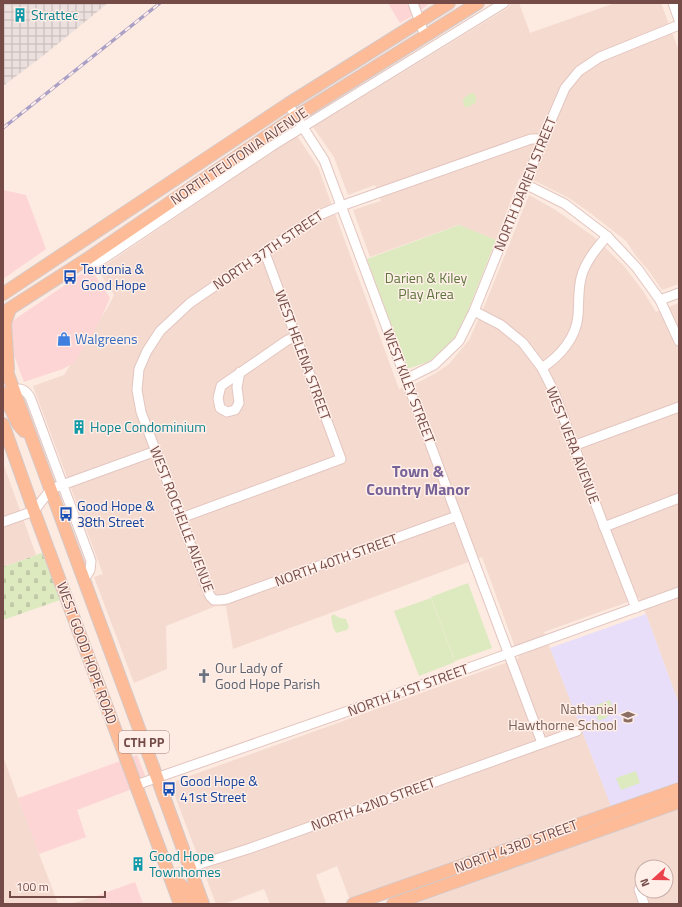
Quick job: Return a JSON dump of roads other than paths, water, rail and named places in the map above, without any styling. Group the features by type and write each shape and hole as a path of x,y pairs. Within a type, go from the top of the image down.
{"main road":[{"name":"NORTH TEUTONIA AVENUE","path":"3,294 288,104 449,3"},
{"name":"NORTH TEUTONIA AVENUE","path":"7,311 89,262 425,36 478,3"},
{"path":"7,311 5,323 8,374"},
{"name":"WEST GOOD HOPE ROAD","path":"3,361 8,374 9,393 18,424 33,443 51,489 203,904"},
{"name":"WEST GOOD HOPE ROAD","path":"3,424 180,904"},
{"name":"NORTH 43RD STREET","path":"354,904 679,789"},
{"name":"NORTH 43RD STREET","path":"393,904 679,802"},
{"path":"170,877 188,891 193,904"}],"street":[{"path":"413,3 425,36"},
{"name":"NORTH TEUTONIA AVENUE","path":"299,122 504,3"},
{"path":"673,3 679,20"},
{"name":"NORTH DARIEN STREET","path":"406,379 434,365 459,341 474,311 524,184 565,88 579,71 600,57 679,25"},
{"name":"WEST KILEY STREET","path":"288,104 324,160 542,743"},
{"name":"NORTH 37TH STREET","path":"139,369 147,351 160,331 190,303 317,216 341,206 531,139 543,139"},
{"path":"524,184 565,204 607,236 637,268 660,300 679,341"},
{"path":"542,368 551,362 563,350 574,332 578,317 578,296 581,278 589,258 607,236"},
{"name":"WEST HELENA STREET","path":"182,518 341,459 264,252"},
{"path":"660,300 679,293"},
{"name":"WEST VERA AVENUE","path":"474,311 502,325 523,343 542,368 554,392 636,608"},
{"path":"240,372 286,341 296,336"},
{"name":"WEST ROCHELLE AVENUE","path":"139,369 137,390 141,412 182,518 207,589 210,596 214,600"},
{"name":"WEST GOOD HOPE ROAD","path":"9,393 28,394 30,397 91,561 90,570 84,580"},
{"path":"574,446 679,407"},
{"path":"3,522 34,511 51,489 156,451"},
{"path":"604,527 679,498"},
{"name":"NORTH 40TH STREET","path":"214,600 227,599 457,516"},
{"name":"NORTH 41ST STREET","path":"136,786 370,704 679,592"},
{"name":"NORTH 42ND STREET","path":"170,877 200,864 256,846 576,730"}],"railway":[{"path":"3,128 160,3"}],"place":[{"name":"Strattec","path":"20,15"},
{"name":"Teutonia & Good Hope","path":"70,277"},
{"name":"Walgreens","path":"64,339"},
{"name":"Hope Condominium","path":"79,427"},
{"name":"Good Hope & 38th Street","path":"66,514"},
{"name":"Our Lady of Good Hope Parish","path":"204,676"},
{"name":"Nathaniel Hawthorne School","path":"628,717"},
{"name":"Good Hope & 41st Street","path":"169,789"},
{"name":"Good Hope Townhomes","path":"138,864"}],"district":[{"name":"Town & Country Manor","path":"418,480"}],"park label":[{"name":"Darien & Kiley Play Area","path":"426,286"}]}
